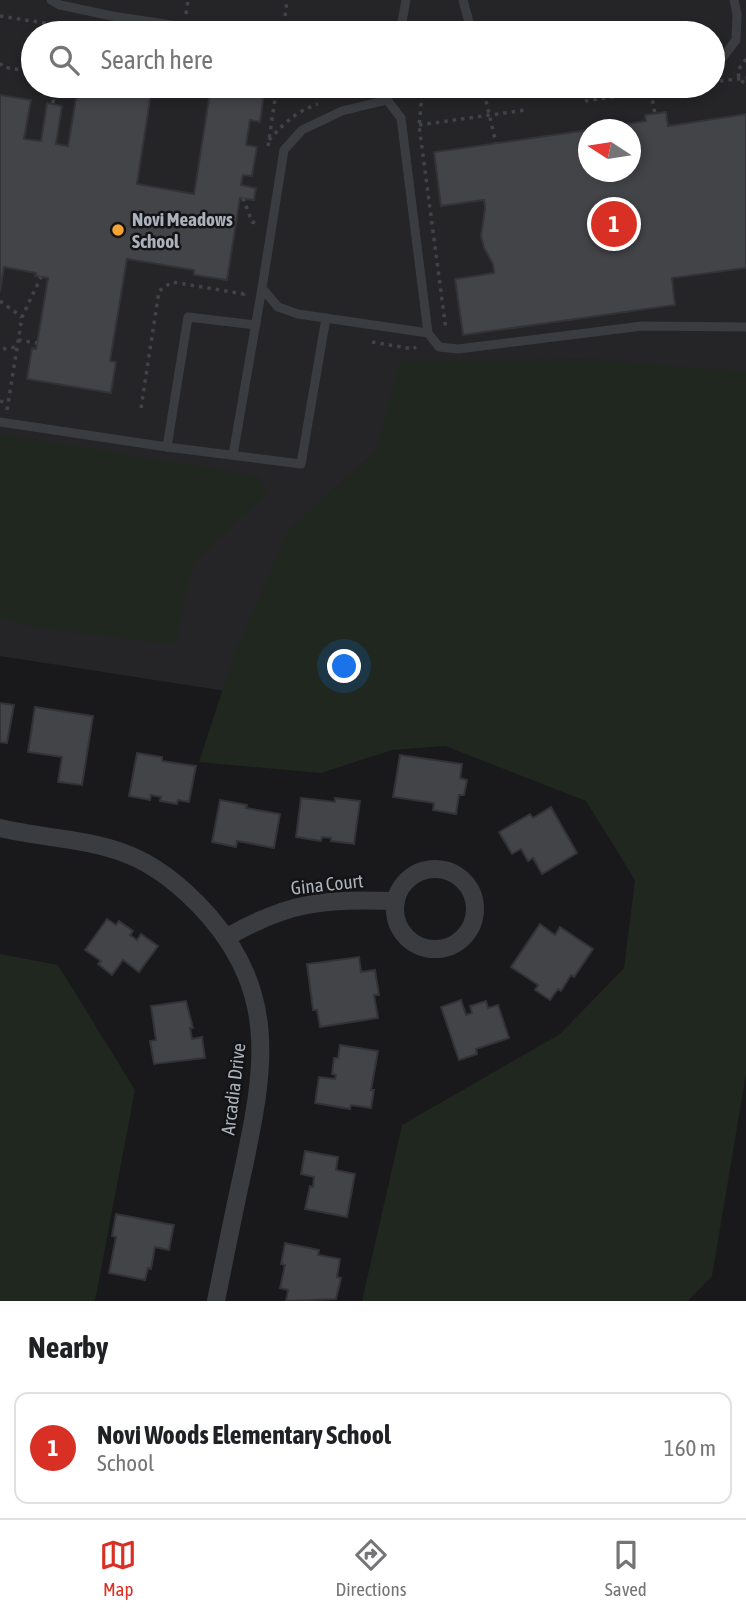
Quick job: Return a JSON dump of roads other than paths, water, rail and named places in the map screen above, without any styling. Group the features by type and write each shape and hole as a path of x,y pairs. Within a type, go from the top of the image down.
{"street":[{"name":"Arcadia Drive","path":"0,828 90,843 127,854 174,882 228,937 248,979 260,1031 261,1064 258,1094 216,1301"},
{"path":"436,868 450,871 462,878 470,888 475,902 475,916 471,928 463,938 441,949 428,949 405,937 395,914 396,901 401,888 410,877 422,870 436,868"},
{"name":"Gina Court","path":"228,937 257,920 289,908 337,901 396,901"}],"lane":[{"path":"51,0 60,5 145,21"},
{"path":"402,21 406,0"},
{"path":"463,0 469,21"},
{"path":"725,54 736,40 737,14 734,0"},
{"path":"233,455 284,150 302,130 342,111 387,100 401,118 430,336 439,346 457,349 642,326 746,327"},
{"path":"262,288 278,307 298,314 430,336"},
{"path":"166,447 188,317 256,326"},
{"path":"2,423 301,464 326,318"}],"place":[{"name":"Novi Woods Elementary School","path":"614,224"},
{"name":"Novi Meadows School","path":"118,230"}]}
